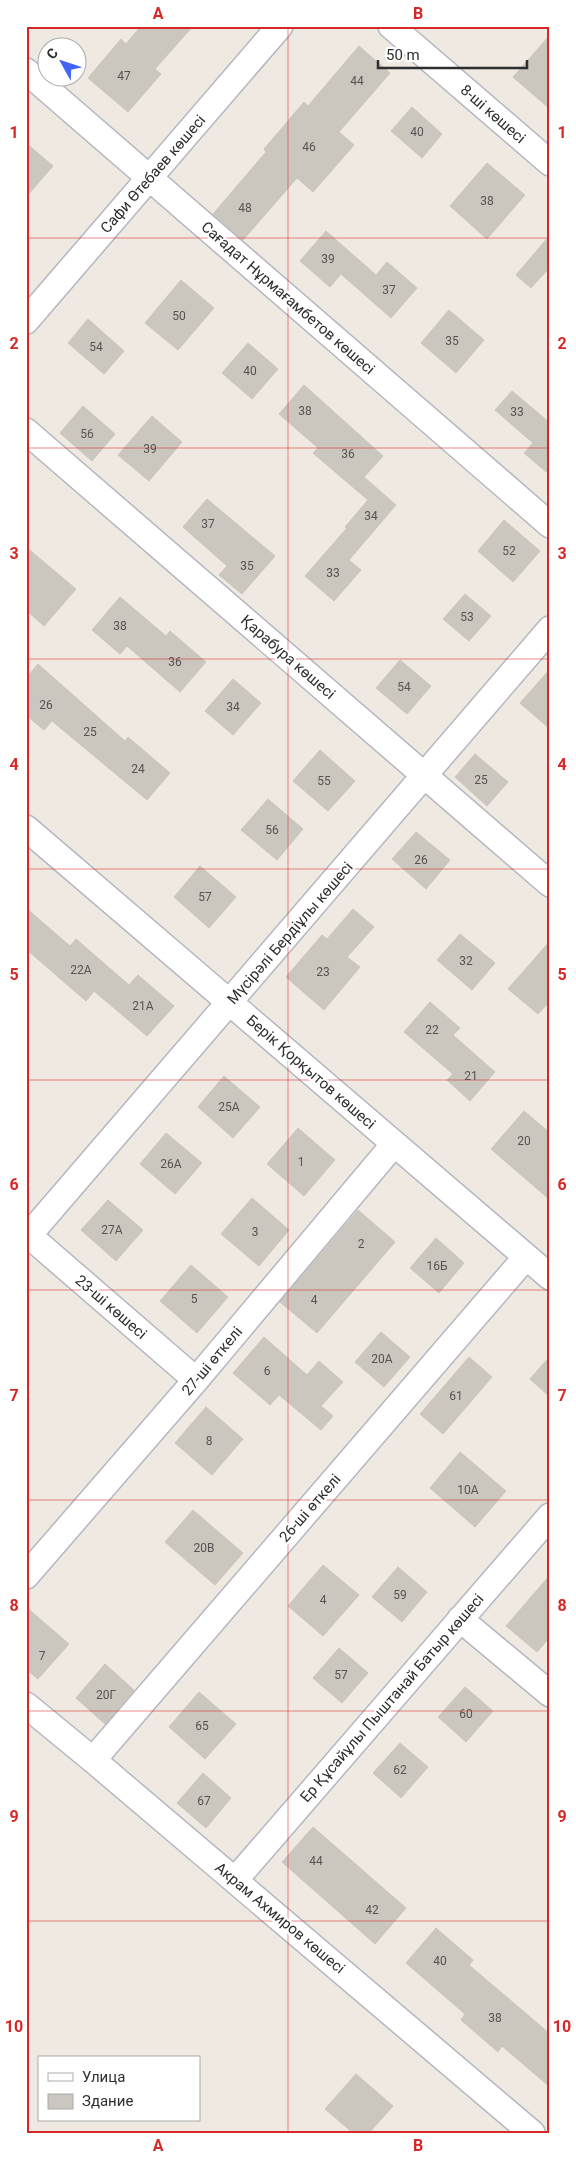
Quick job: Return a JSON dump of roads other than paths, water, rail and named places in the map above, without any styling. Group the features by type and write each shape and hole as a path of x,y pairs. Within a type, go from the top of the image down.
{"street":[{"name":"Сафи Өтебаев көшесі","path":"26,321 280,26"},
{"name":"8-шi көшесi","path":"391,26 550,163"},
{"name":"Сағадат Нұрмағамбетов көшесі","path":"26,71 550,525"},
{"name":"Қарабура көшесі","path":"26,431 550,884"},
{"name":"Мүсірәлі Бердіұлы көшесі","path":"28,1234 230,1003 550,630"},
{"name":"Берік Қорқытов көшесі","path":"26,828 550,1277"},
{"name":"27-ші өткелі","path":"26,1576 196,1380 394,1144"},
{"name":"23-шi көшесi","path":"28,1234 196,1380"},
{"name":"26-ші өткелі","path":"94,1760 526,1256"},
{"name":"Ер Құсайұлы Пыштанай Батыр көшесі","path":"235,1880 550,1516"},
{"path":"460,1619 550,1694"},
{"name":"Акрам Ахмиров көшесі","path":"26,1705 94,1760 532,2133"}]}
